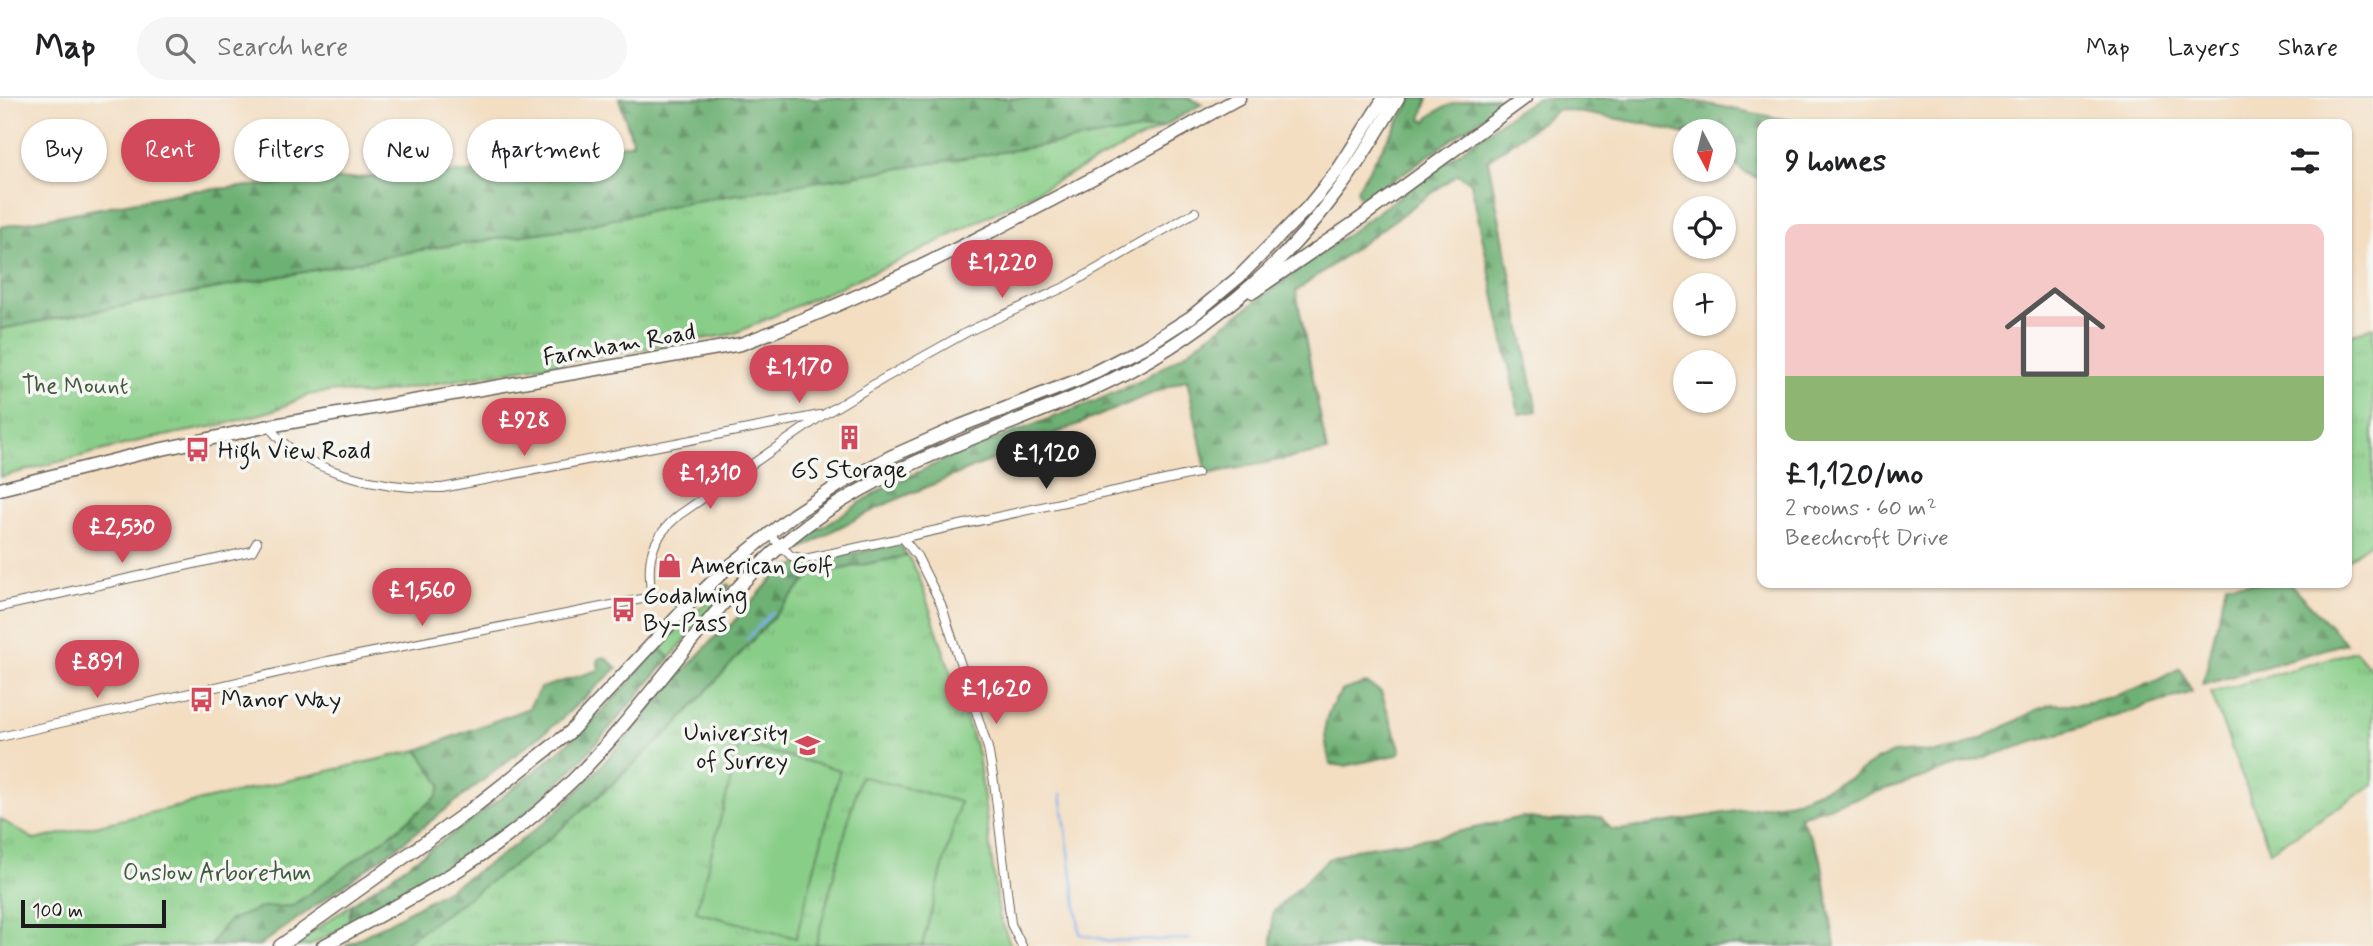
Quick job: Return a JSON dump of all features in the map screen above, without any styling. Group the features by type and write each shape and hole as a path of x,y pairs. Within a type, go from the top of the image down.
{"main road":[{"name":"Farnham Road","path":"0,489 139,454 269,426 741,344 781,329 921,266 1023,215 1240,98"},
{"path":"280,946 463,815 551,748 598,704 689,604 768,533 818,498 890,457 960,426 1081,379 1132,354 1180,325 1239,277 1290,228 1338,170 1384,98"},
{"path":"323,946 452,876 496,847 535,816 611,739 732,595 780,546 836,504 952,444 1105,383 1178,342 1211,318 1264,274 1304,233 1348,178 1398,98"},
{"path":"1211,318 1297,264 1525,98"}],"street":[{"path":"652,597 650,558 659,534 667,524 823,415 926,353 1066,286 1195,212"},
{"path":"269,426 284,445 328,468 374,482 422,489 442,488 823,415"},
{"path":"781,423 787,440"},
{"path":"768,533 791,556 805,559 1197,473"},
{"path":"902,537 916,555 941,604 988,748 1011,924 1022,946"},
{"path":"0,607 252,551 257,542"},
{"path":"0,737 328,661 652,597 689,604"}],"green space":[{"path":"619,98 1188,98 1202,104 1164,126 682,203 579,227 426,249 0,329 0,227 189,191 304,182 349,182 349,178 363,177 363,182 453,182 453,173 467,172 467,182 624,182 624,145 633,143"},
{"path":"1413,98 1428,98 1421,119 1426,121 1434,113 1454,104 1476,99 1510,98 1368,198 1359,197 1357,189"},
{"path":"1536,98 1678,98 1783,119 1757,119 1757,177 1746,173 1736,164 1736,119 1673,119 1673,131 1559,109 1488,160 1537,411 1519,414 1471,183 1458,174 1296,291 1327,451 1207,474 1187,379 888,503 799,551 799,543 808,536 882,489 955,455 1096,401 1140,381 1184,354"},
{"name":"The Mount","path":"1164,126 916,253 733,334 366,395 336,391 308,395 275,410 221,425 143,440 0,477 0,329 426,249 579,227 682,203"},
{"path":"2373,327 2373,541 2352,556 2352,334"},
{"path":"900,544 907,556 811,575 677,724 546,842 400,946 345,946 475,872 548,819 592,775 674,681 718,634 722,635 782,568"},
{"name":"University of Surrey","path":"906,553 918,574 978,754 999,915 1011,946 356,946 454,893 536,835 784,577"},
{"path":"728,584 730,586 670,658 659,649 673,632"},
{"path":"2225,588 2294,588 2346,643 2203,685"},
{"path":"659,649 670,658 584,757 528,811 463,858 348,925 352,904 548,761 596,717"},
{"path":"2355,651 2373,671 2373,785 2270,851 2211,693"},
{"path":"605,657 617,668 560,720 404,842 259,946 211,946 219,931 230,920 263,907 292,906 398,829 437,796 441,785 418,750 529,708 540,688 599,670 598,659"},
{"path":"2180,668 2192,692 1800,816 1821,858 1835,946 1272,946 1272,913 1328,859 1355,849 1435,837 1522,817 1550,821 1601,817 1611,829 1620,830 1792,802 1848,779 1878,759 1893,753 1935,753 1960,748 2052,704 2078,704 2108,698 2154,682"},
{"path":"1366,683 1381,692 1401,751 1396,755 1345,766 1330,764 1325,726 1330,708 1343,690"},
{"path":"740,744 840,770 796,938 696,912"},
{"name":"Onslow Arboretum","path":"418,750 441,785 438,796 242,946 0,946 0,819 35,840"},
{"path":"860,776 960,802 922,946 816,944"},
{"path":"352,904 348,925 309,946 292,946"}],"waterway":[{"path":"747,639 772,612"},
{"path":"1061,794 1080,934 1110,941 1191,939"}],"place":[{"name":"GS Storage","path":"849,438"},
{"name":"High View Road","path":"198,450"},
{"name":"American Golf","path":"670,565"},
{"name":"Godalming By-Pass","path":"623,609"},
{"name":"Manor Way","path":"201,699"},
{"name":"University of Surrey","path":"808,746"}]}
